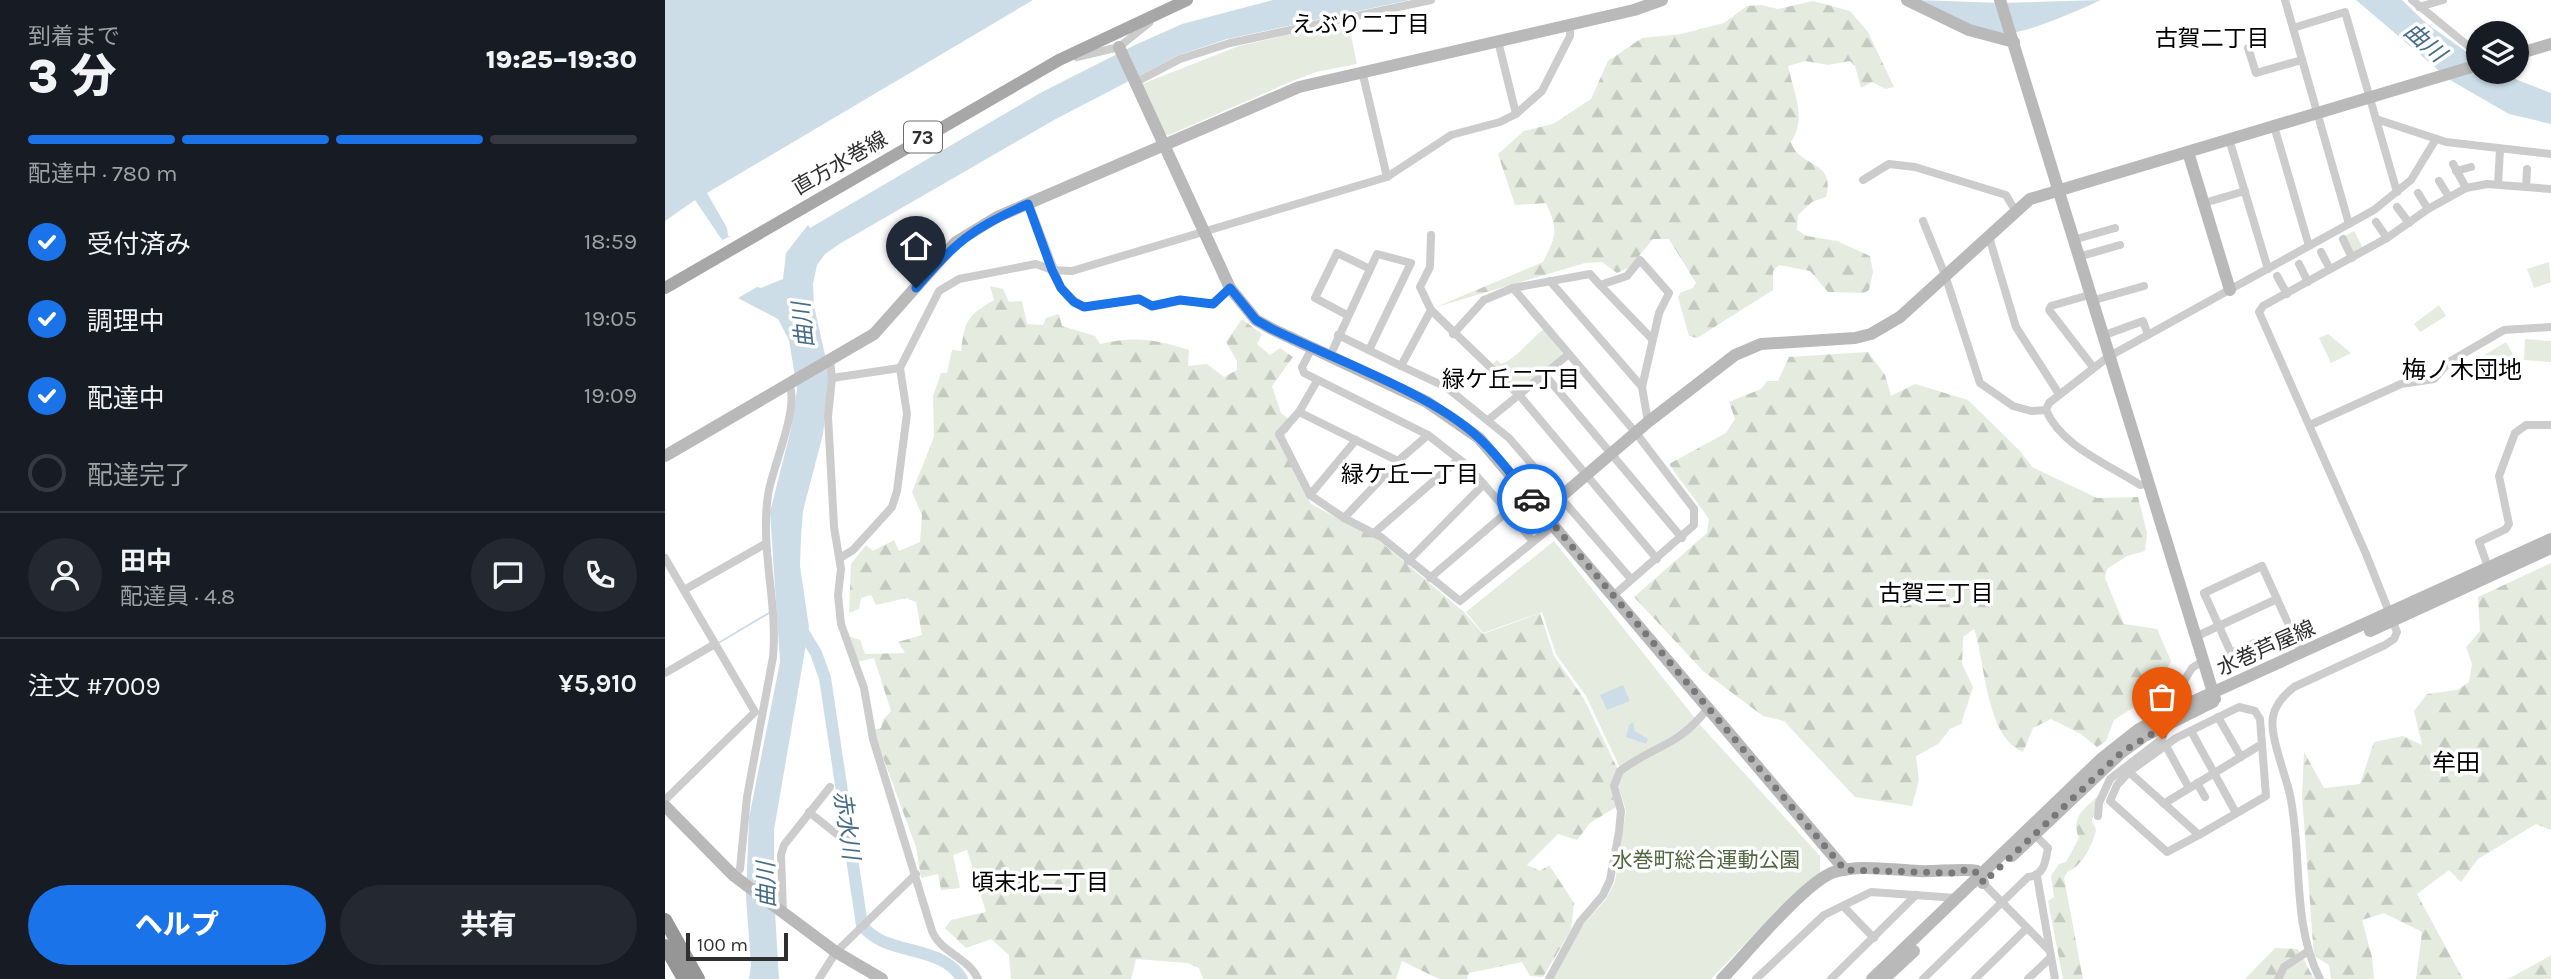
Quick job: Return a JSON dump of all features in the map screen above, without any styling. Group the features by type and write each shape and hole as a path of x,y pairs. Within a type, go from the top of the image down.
{"highway":[{"path":"665,920 698,979"},
{"path":"665,946 684,979"}],"main road":[{"name":"直方水巻線","path":"665,288 1059,60 1187,0"}],"street":[{"path":"1136,81 1180,59 1230,43 1431,0"},
{"path":"665,456 874,334 940,258 964,236 1028,204 1300,87 1662,0"},
{"path":"1907,0 1969,30 2012,38"},
{"path":"2000,0 2214,697"},
{"path":"2285,0 2349,224"},
{"path":"2412,0 2466,44"},
{"path":"2419,7 2443,0"},
{"path":"1059,60 1064,64 1079,56 1119,47 1145,25 1163,16 1170,6"},
{"path":"2293,28 2345,12 2397,192"},
{"path":"839,558 853,550 892,507 897,491 907,414 900,368 924,316 939,291 948,284 977,274 1035,264 1052,270 1072,271 1387,177 1451,135 1500,122 1515,114 1542,91 1570,36 1570,24"},
{"path":"1498,41 1515,114"},
{"path":"2529,50 2551,44"},
{"path":"1119,47 1230,288 1256,320 1427,402 1462,424 1494,453 1845,870"},
{"path":"2248,48 2256,73 2302,60"},
{"path":"1543,512 1648,422 1735,355 1761,344 1855,338 1871,334 1899,317 2030,199 2466,68"},
{"path":"1362,71 1387,177"},
{"path":"2377,119 2436,139 2551,154"},
{"path":"2274,126 2309,246"},
{"path":"2229,139 2268,269"},
{"path":"1923,221 1945,275 1980,383 2013,406 2031,411 2046,410 2059,394 2108,357 2349,224 2397,192 2422,166 2436,139"},
{"path":"2498,184 2500,149"},
{"path":"2188,152 2230,290"},
{"path":"1863,180 1889,164 1915,167 2006,195 2016,212"},
{"path":"2466,188 2455,167 2471,167"},
{"path":"2526,187 2527,169"},
{"path":"2439,181 2449,197"},
{"path":"2320,979 2307,952 2300,918 2294,819 2272,718 2283,695 2294,687 2394,639 2397,632 2259,312 2263,306 2387,239 2428,209 2466,188 2498,184 2551,189"},
{"path":"2204,204 2245,191"},
{"path":"2418,193 2428,209"},
{"path":"1028,204 1052,270 1068,298 1084,307 1139,299 1152,306 1180,300 1213,304 1230,288"},
{"path":"2397,208 2409,223"},
{"path":"2377,222 2387,239"},
{"path":"2073,240 2115,228"},
{"path":"1431,235 1430,267 1420,287 1431,310 1520,396 1657,559"},
{"path":"1989,237 2016,327 2059,394"},
{"path":"2343,239 2352,258"},
{"path":"2078,257 2120,245"},
{"path":"2321,252 2330,269"},
{"path":"1347,315 1315,298 1337,253 1370,269"},
{"path":"1330,356 1377,254 1411,263 1370,350"},
{"path":"1600,285 1627,276 1640,260 1669,293 1652,339 1642,387 1648,422"},
{"path":"2299,264 2308,282"},
{"path":"1453,334 1484,300 1513,288 1590,274 1652,339"},
{"path":"2277,276 2287,294"},
{"path":"1550,281 1642,387"},
{"path":"2093,368 2049,310 2051,306 2144,286"},
{"path":"1513,288 1636,433 1694,509 1694,525 1682,538 1614,595"},
{"path":"1401,366 1431,310"},
{"path":"2102,336 2143,321 2148,335"},
{"path":"2310,425 2408,382 2434,379 2449,362 2504,330 2551,327"},
{"path":"1338,335 1445,387 1488,420 1561,496 1632,579"},
{"path":"1312,348 1301,367 1304,373 1428,435 1459,459 1533,541"},
{"path":"1488,420 1569,354"},
{"path":"829,361 832,378 828,416 834,527 839,558 838,595 844,638 864,688 873,739 937,940 972,967 978,979"},
{"path":"832,378 900,368"},
{"path":"1545,375 1682,538"},
{"path":"1317,380 1299,412 1279,434 1310,495 1344,518 1374,533 1460,601 1553,525"},
{"path":"738,879 747,797 773,657 765,544 768,494 787,425 791,383"},
{"path":"2046,410 2053,427 2064,437 2140,485 2148,483"},
{"path":"1299,412 1398,461"},
{"path":"2488,567 2479,542 2506,529 2509,524 2499,476 2515,433 2526,425 2551,425"},
{"path":"1344,518 1398,461 1428,435"},
{"path":"1310,495 1356,440"},
{"path":"1374,533 1459,459"},
{"path":"1408,561 1483,485"},
{"path":"1430,578 1507,512"},
{"name":"水巻芦屋線","path":"1884,979 2101,759 2139,729 2172,711 2214,697 2391,616 2551,539"},
{"path":"684,590 765,544"},
{"name":"水巻芦屋線","path":"1872,979 1957,898 2035,835 2122,752 2214,697 2302,654 2551,548"},
{"path":"665,558 755,712 665,800"},
{"path":"2290,628 2231,653 2204,593 2262,566 2302,654"},
{"path":"2195,637 2277,599"},
{"path":"665,673 715,644"},
{"path":"2098,816 2102,791 2162,739 2172,711 2171,702 2192,668 2203,661"},
{"path":"2239,707 2255,711 2260,719 2266,796 2167,852 2110,801 2126,770 2218,717 2239,707"},
{"path":"1549,979 1580,922 1603,895 1610,880 1621,811 1614,786 1620,771 1670,745 1690,730 1707,708"},
{"path":"2218,717 2241,757"},
{"path":"2191,731 2236,813"},
{"path":"2165,803 2262,744"},
{"path":"2166,746 2193,786 2205,797"},
{"path":"2126,770 2199,835"},
{"path":"780,911 781,855 784,845 830,787"},
{"path":"665,806 738,879 836,951 882,979"},
{"path":"809,812 839,836 854,841"},
{"path":"1923,979 2028,877 2037,876 2043,870 2048,848 2035,835"},
{"path":"1722,979 1814,885 1833,873 1845,870 1952,873 1970,869 2050,954"},
{"path":"819,979 836,951 916,874"},
{"path":"2037,876 2055,979"},
{"path":"1756,979 1824,915 1871,892 1957,898"},
{"path":"1831,979 1916,895"},
{"path":"1843,906 1874,938"},
{"path":"1975,979 2026,929"},
{"path":"2278,979 2284,967 2307,952"},
{"path":"2028,979 2050,954"}],"green space":[{"path":"1813,1 1850,11 1868,32 1894,87 1886,89 1872,82 1861,88 1855,66 1850,61 1828,65 1805,61 1788,66 1799,114 1796,133 1791,142 1795,151 1822,170 1828,185 1826,197 1812,202 1798,215 1797,230 1807,236 1837,241 1870,256 1873,272 1869,290 1864,293 1828,292 1810,271 1779,265 1773,271 1773,290 1697,338 1689,336 1678,297 1680,293 1693,288 1696,283 1669,239 1653,239 1630,267 1617,273 1602,262 1585,263 1436,307 1543,262 1554,233 1546,203 1515,205 1498,154 1524,131 1553,124 1591,99 1608,61 1642,38 1681,34 1724,23 1747,6 1761,5 1778,9"},
{"path":"1348,21 1357,64 1316,72 1169,135 1163,133 1142,84 1239,46"},
{"path":"2354,231 2363,248 2353,253 2343,237"},
{"path":"2549,262 2551,282 2534,288 2527,269"},
{"path":"990,286 1003,289 1009,302 1022,301 1027,324 1043,325 1046,318 1059,314 1062,326 1095,336 1100,344 1135,339 1177,346 1189,350 1188,366 1207,364 1224,377 1237,370 1237,361 1226,342 1242,319 1262,334 1257,344 1270,355 1280,348 1293,357 1272,386 1281,413 1294,423 1280,442 1311,504 1377,539 1465,613 1483,634 1540,613 1554,656 1584,699 1618,770 1610,786 1616,807 1590,823 1577,840 1558,834 1527,865 1540,871 1549,865 1574,903 1571,930 1543,977 1530,976 1522,962 1469,973 1467,979 1439,979 1402,961 1396,979 1203,979 1199,968 1187,963 1136,959 1131,979 1011,979 1009,955 991,939 966,948 945,928 951,920 986,912 967,850 953,855 960,888 941,890 938,874 921,878 916,847 873,730 881,728 883,720 891,711 874,658 857,662 848,636 860,640 865,654 905,653 898,642 922,635 916,602 906,598 876,605 871,595 861,598 859,609 849,613 851,564 866,545 873,551 894,540 899,551 920,542 922,515 912,492 934,437 933,396 941,373 947,373 952,350 961,351 969,320 978,310 994,300"},
{"path":"2439,305 2446,316 2420,332 2414,324"},
{"path":"1544,329 1563,354 1523,389 1517,389 1492,365 1497,360 1501,364 1511,359"},
{"path":"2328,334 2351,353 2331,363 2319,338"},
{"path":"2525,339 2551,341 2551,362 2524,360"},
{"path":"2506,342 2519,365 2484,381 2473,362"},
{"path":"1868,352 1885,375 1891,396 1915,384 1968,400 2020,451 2032,467 2097,498 2138,497 2147,533 2145,551 2127,556 2107,569 2105,578 2124,624 2157,629 2171,661 2154,694 2114,720 2106,741 2097,747 2081,734 2051,719 2033,728 2023,752 2010,744 1994,715 1974,629 1963,637 1962,664 1973,687 1961,724 1950,729 1938,744 1916,756 1919,780 1912,806 1855,797 1784,721 1763,716 1703,671 1634,597 1707,533 1709,519 1669,464 1726,433 1735,419 1729,402 1761,389 1767,381 1778,381 1789,357"},
{"name":"水巻町総合運動公園","path":"1554,541 1702,727 1820,856 1820,877 1775,913 1711,979 1553,979 1582,926 1606,899 1615,882 1626,811 1618,785 1623,774 1586,696 1556,654 1542,612 1483,633 1466,612"},
{"path":"2551,563 2551,830 2536,824 2478,859 2461,882 2449,870 2417,894 2463,979 2416,979 2422,932 2384,913 2362,920 2372,957 2374,979 2331,979 2329,965 2314,956 2302,796 2304,752 2324,788 2360,784 2374,742 2403,736 2422,745 2414,711 2427,694 2457,690 2469,682 2472,664 2466,647 2480,631 2478,597"},
{"path":"2098,796 2092,821 2096,830 2092,842 2082,860 2067,872 2064,878 2083,979 2063,979 2048,901 2054,897 2051,876 2059,864 2066,862 2079,838 2076,825 2080,814"},
{"path":"2275,948 2298,949 2314,979 2245,979"},
{"path":"2551,954 2551,979 2508,979 2550,956"}],"water":[{"path":"665,0 1033,0 707,193 727,228 728,236 731,236 722,240 695,200 665,221"},
{"name":"曲川","path":"1273,0 1410,0 1227,39 1179,55 1054,120 841,243 825,254 817,265 813,284 814,306 830,377 823,434 803,511 800,566 809,627 774,830 774,895 779,979 749,979 751,965 746,897 749,818 780,662 770,512 791,429 797,389 789,340 778,319 738,298 757,287 761,288 783,279 786,253 808,225 810,228 1042,92 1182,24"},
{"path":"1918,0 2002,3 2101,0 2038,26 2003,34 1970,26"},
{"name":"曲川","path":"2356,0 2402,0 2426,23 2466,51 2466,84 2528,84 2551,93 2551,124 2509,114 2450,80"},
{"path":"1623,685 1630,701 1607,710 1600,695"},
{"path":"1633,722 1635,731 1648,739 1646,744 1626,737 1629,725"}],"waterway":[{"path":"720,642 769,613"},
{"name":"赤水川","path":"799,625 816,653 825,678 862,925 884,942 941,960 953,968 962,979"}],"way so far":[{"path":"1532,499 1845,870 1952,873 1970,869 1982,876 1983,883 2122,752 2165,726 2162,739"}],"district":[{"name":"えぶり二丁目","path":"1361,24"},
{"name":"古賀二丁目","path":"2212,38"},
{"name":"梅ノ木団地","path":"2462,370"},
{"name":"緑ケ丘二丁目","path":"1511,379"},
{"name":"緑ケ丘一丁目","path":"1410,474"},
{"name":"古賀三丁目","path":"1936,593"},
{"name":"牟田","path":"2456,763"},
{"name":"頃末北二丁目","path":"1040,882"}],"route":[{"path":"916,288 940,258 972,230 1028,204 1052,270 1061,288 1074,302 1084,307 1139,299 1152,306 1180,300 1213,304 1230,288 1256,320 1427,402 1462,424 1494,453 1532,499"}]}
